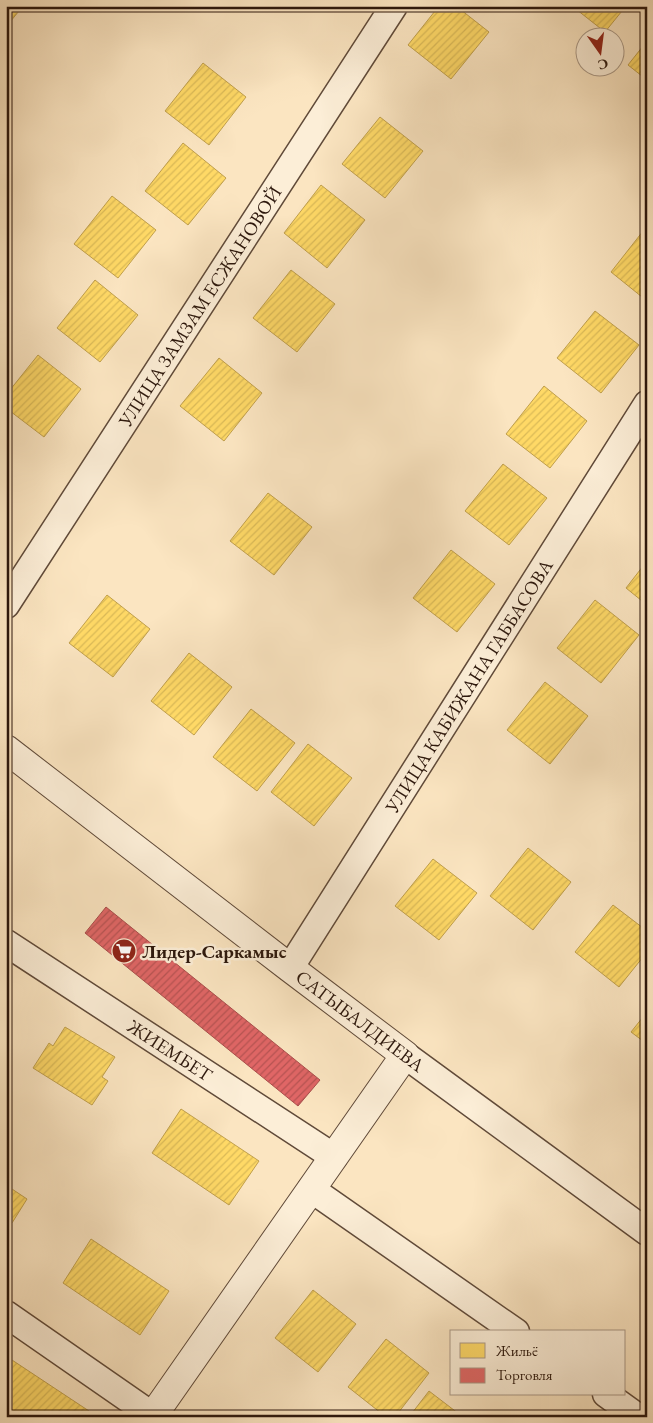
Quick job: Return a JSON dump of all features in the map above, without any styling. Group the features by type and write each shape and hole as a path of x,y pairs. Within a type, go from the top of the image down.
{"street":[{"name":"УЛИЦА ЗАМЗАМ ЕСЖАНОВОЙ","path":"6,605 394,6"},
{"name":"УЛИЦА КАБИЖАНА ГАББАСОВА","path":"290,968 647,404"},
{"name":"САТЫБАЛДИЕВА","path":"6,749 405,1055 643,1221"},
{"name":"ЖИЕМБЕТ","path":"6,943 334,1157"},
{"path":"6,1314 153,1416 405,1055"},
{"path":"310,1189 513,1330"},
{"path":"609,1396 638,1417"}],"building: Жильё":[{"path":"6,6 23,6 6,27"},
{"path":"439,6 456,6 489,32 451,79 408,45"},
{"path":"572,6 626,6 608,28 600,28"},
{"path":"647,41 647,80 628,65"},
{"path":"203,63 246,97 209,145 165,111"},
{"path":"380,117 423,151 385,198 342,164"},
{"path":"183,143 226,178 188,225 145,191"},
{"path":"321,185 365,220 327,268 284,233"},
{"path":"112,196 156,230 118,278 74,244"},
{"path":"647,226 647,301 611,272"},
{"path":"291,270 335,304 297,352 253,318"},
{"path":"95,280 138,315 100,362 57,328"},
{"path":"595,311 639,345 601,393 557,358"},
{"path":"38,355 81,389 44,437 6,408 6,395"},
{"path":"219,358 262,393 224,441 180,406"},
{"path":"544,386 587,421 550,468 506,434"},
{"path":"503,464 547,498 509,545 465,511"},
{"path":"268,493 312,527 274,575 230,541"},
{"path":"451,550 495,584 457,632 413,598"},
{"path":"647,561 647,605 626,588"},
{"path":"107,595 150,629 113,677 69,643"},
{"path":"595,600 639,635 601,683 557,648"},
{"path":"189,653 232,687 194,735 151,701"},
{"path":"545,682 588,716 550,764 507,730"},
{"path":"251,709 295,743 257,791 213,757"},
{"path":"308,744 352,778 314,826 271,792"},
{"path":"528,848 571,882 533,930 490,896"},
{"path":"433,859 477,893 439,940 395,906"},
{"path":"613,905 647,931 647,952 619,987 575,952"},
{"path":"647,1012 647,1044 631,1032"},
{"path":"65,1027 115,1057 102,1077 108,1081 92,1105 33,1068 49,1043 53,1046"},
{"path":"181,1109 259,1161 229,1205 152,1153"},
{"path":"6,1185 27,1199 12,1223 6,1221"},
{"path":"91,1239 169,1291 140,1335 63,1283"},
{"path":"313,1290 356,1324 318,1372 275,1338"},
{"path":"386,1339 429,1373 395,1417 386,1417 348,1387"},
{"path":"12,1360 89,1411 86,1417 6,1417 6,1368"},
{"path":"429,1391 463,1417 409,1417"}],"building: Торговля":[{"path":"106,907 320,1080 298,1106 85,933"}],"place":[{"name":"Лидер-Саркамыс","path":"124,951"}]}
